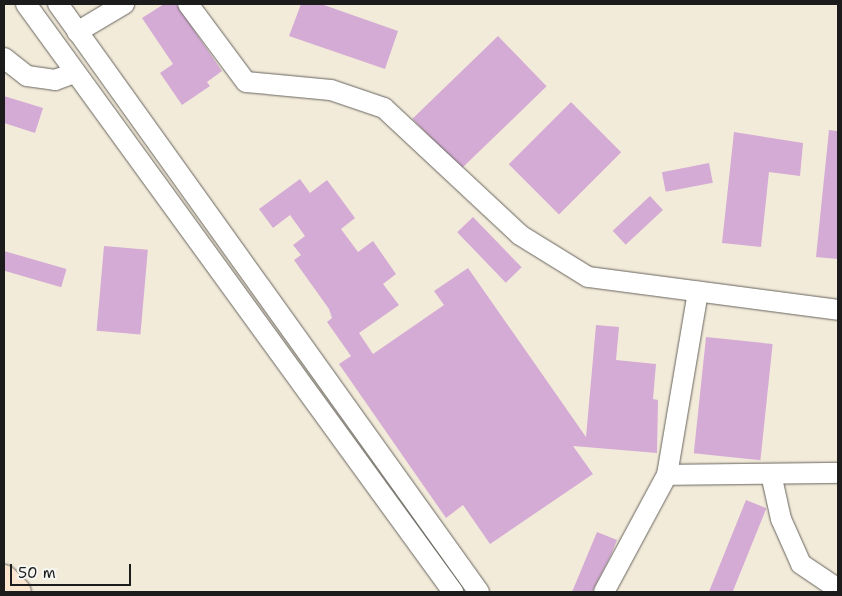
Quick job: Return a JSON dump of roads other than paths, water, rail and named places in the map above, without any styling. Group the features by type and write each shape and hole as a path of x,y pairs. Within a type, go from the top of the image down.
{"street":[{"path":"26,4 74,73 295,368 453,592"},
{"path":"58,4 478,592"},
{"path":"77,32 124,4"},
{"path":"188,4 246,82 331,90 384,108 520,235 588,277 838,310"},
{"path":"4,58 26,76 55,80 74,73"},
{"path":"609,591 667,475 698,292"},
{"path":"772,474 781,519 801,564 838,589"},
{"path":"667,475 838,474"},
{"path":"4,579 17,592"}]}
